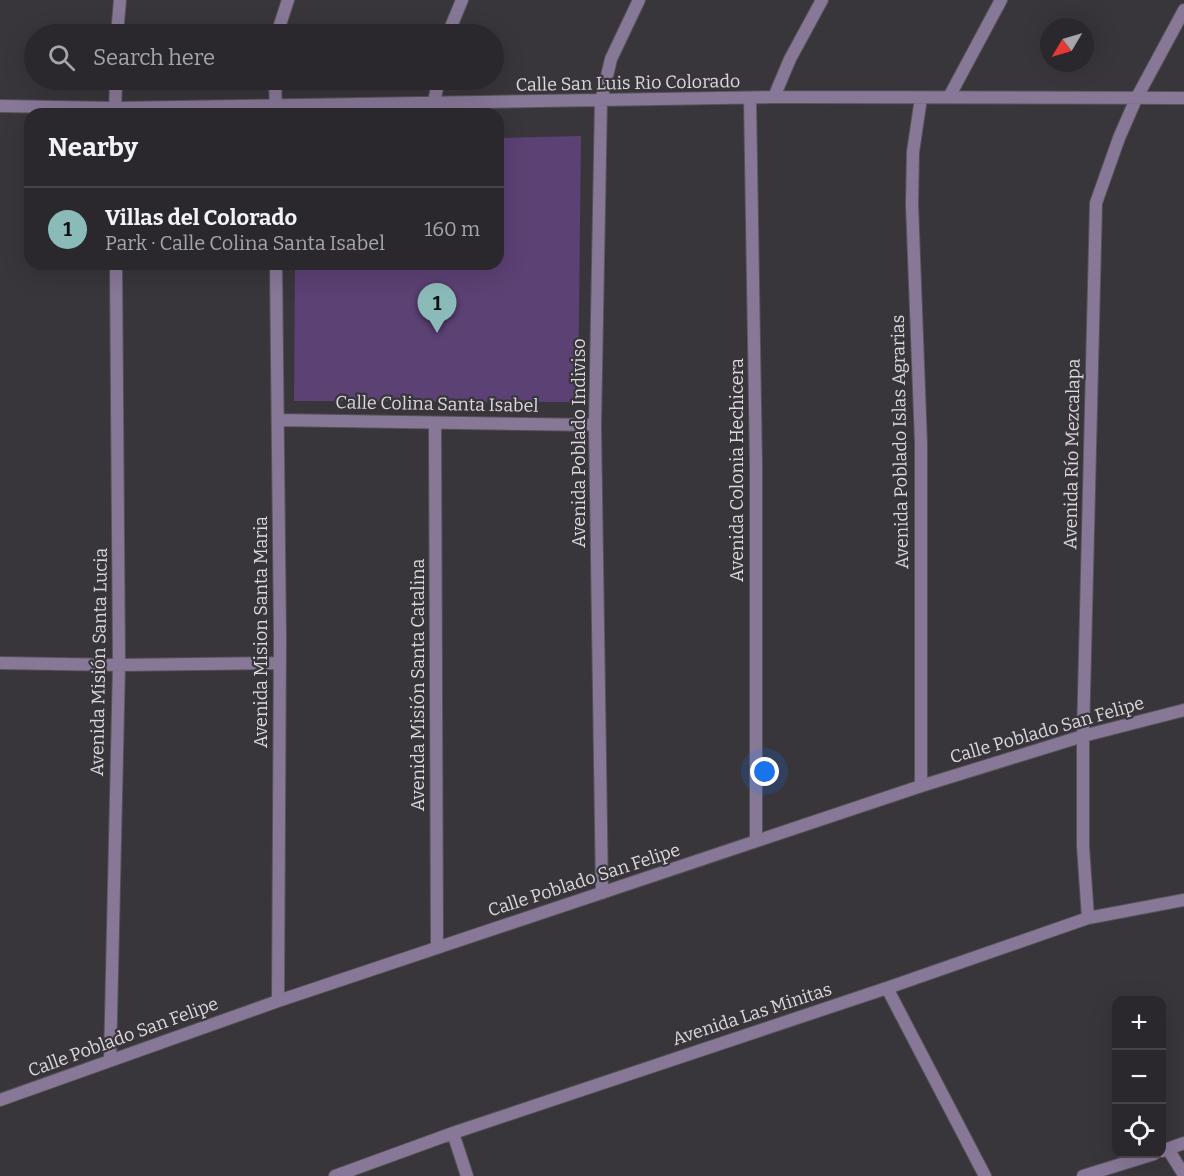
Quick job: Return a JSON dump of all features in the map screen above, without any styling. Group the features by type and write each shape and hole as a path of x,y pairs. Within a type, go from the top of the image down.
{"street":[{"path":"118,24 120,0"},
{"path":"280,24 288,0"},
{"path":"452,24 462,0"},
{"name":"Avenida Poblado Indiviso","path":"602,893 595,425 601,101 611,59 639,0"},
{"path":"774,97 790,59 822,0"},
{"path":"949,97 1001,0"},
{"name":"Avenida Río Mezcalapa","path":"1088,918 1083,846 1083,736 1096,203 1119,138 1136,99 1184,10"},
{"path":"115,108 116,90"},
{"path":"275,90 276,108"},
{"path":"433,105 436,90"},
{"name":"Calle San Luis Rio Colorado","path":"339,108 774,97 1184,98"},
{"name":"Avenida Poblado Islas Agrarias","path":"921,98 914,152 912,204 921,443 921,786"},
{"name":"Avenida Colonia Hechicera","path":"750,99 756,465 756,841"},
{"name":"Calle San Luis Rio Colorado","path":"0,106 46,108"},
{"name":"Avenida Misión Santa Lucia","path":"110,1061 119,665 116,270"},
{"name":"Avenida Mision Santa Maria","path":"276,270 280,663 278,1001"},
{"name":"Calle Colina Santa Isabel","path":"278,420 595,425"},
{"name":"Avenida Misión Santa Catalina","path":"435,423 436,947"},
{"path":"0,663 119,665 280,663"},
{"name":"Calle Poblado San Felipe","path":"0,1100 436,947 921,786 1083,736 1184,710"},
{"name":"Avenida Las Minitas","path":"335,1176 453,1133 887,988 1088,918 1184,900"},
{"path":"887,988 985,1176"},
{"path":"453,1133 467,1176"},
{"path":"1166,1150 1184,1143"},
{"path":"1166,1151 1184,1174"},
{"path":"1083,1176 1141,1158"}],"shaded area":[{"path":"581,136 578,402 294,401 295,270 504,270 504,138"}],"place":[{"name":"Villas del Colorado","path":"437,333"}]}
